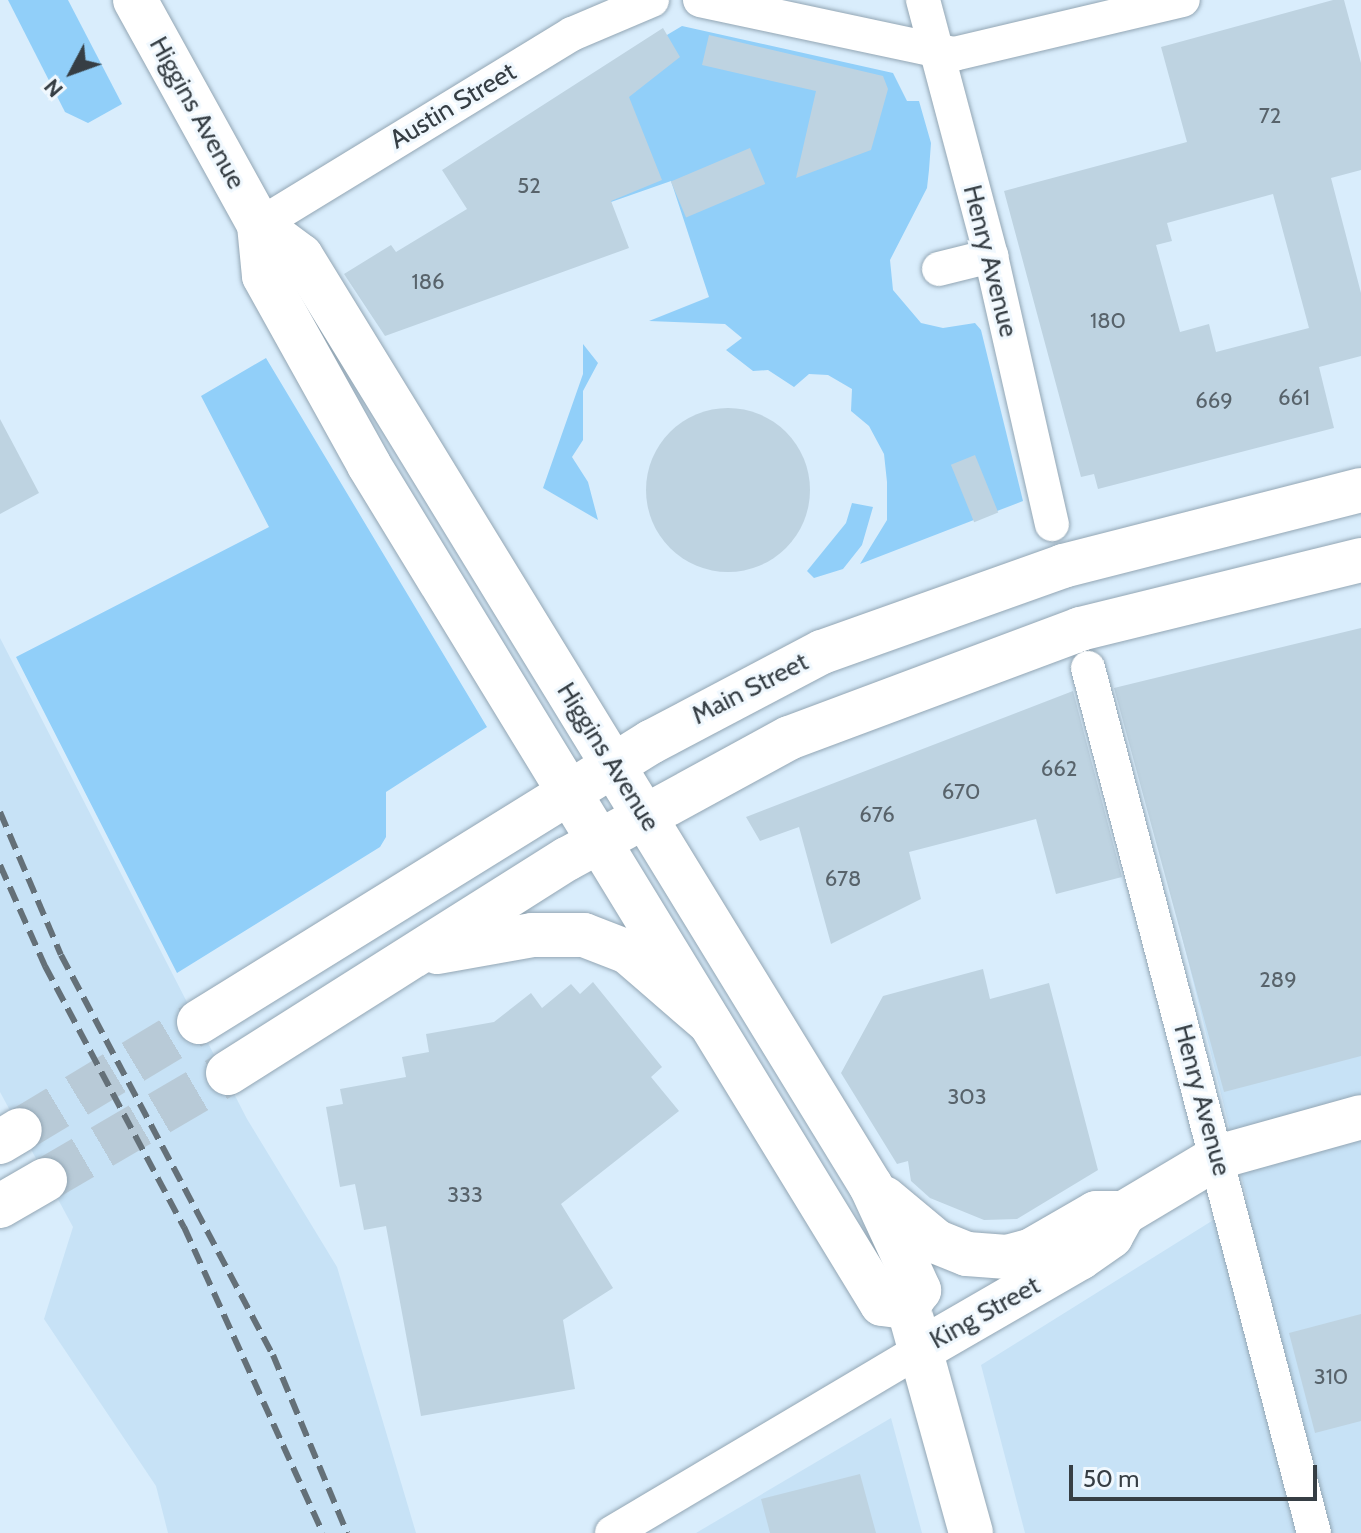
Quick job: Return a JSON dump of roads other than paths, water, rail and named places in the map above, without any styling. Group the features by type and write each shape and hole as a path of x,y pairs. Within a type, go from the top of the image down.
{"main road":[{"name":"Higgins Avenue","path":"135,0 259,225 264,276 277,302 569,795 882,1304 907,1307"},
{"name":"Higgins Avenue","path":"259,225 301,256 871,1186 919,1290 907,1307"},
{"name":"Main Street","path":"199,1022 612,767 767,678 886,626 1063,566 1361,490"},
{"path":"228,1073 598,841 789,738 962,669 1080,629 1361,560"},
{"path":"419,956 532,935 584,935 628,952 710,1023"},
{"name":"King Street","path":"924,1348 1080,1258 1111,1236 1124,1213 1218,1157 1361,1117"},
{"path":"0,1206 45,1180"},
{"path":"871,1186 914,1227 967,1254 1007,1257 1030,1251 1096,1213 1124,1213"},
{"name":"Higgins Avenue","path":"907,1307 924,1348 971,1533"}],"street":[{"name":"Austin Street","path":"259,225 572,34 652,0"},
{"path":"700,0 936,53 973,52 1183,0"},
{"name":"Henry Avenue","path":"923,0 991,256 1052,524"},
{"path":"939,269 991,256"},
{"name":"Henry Avenue","path":"1088,668 1314,1533"},
{"name":"King Street","path":"612,1533 924,1348"}],"tunnel":[{"path":"20,1130 199,1022"},
{"path":"45,1180 228,1073"}],"railway":[{"path":"0,812 61,955 273,1355 347,1533"},
{"path":"0,865 45,966 184,1227 323,1533"}]}
